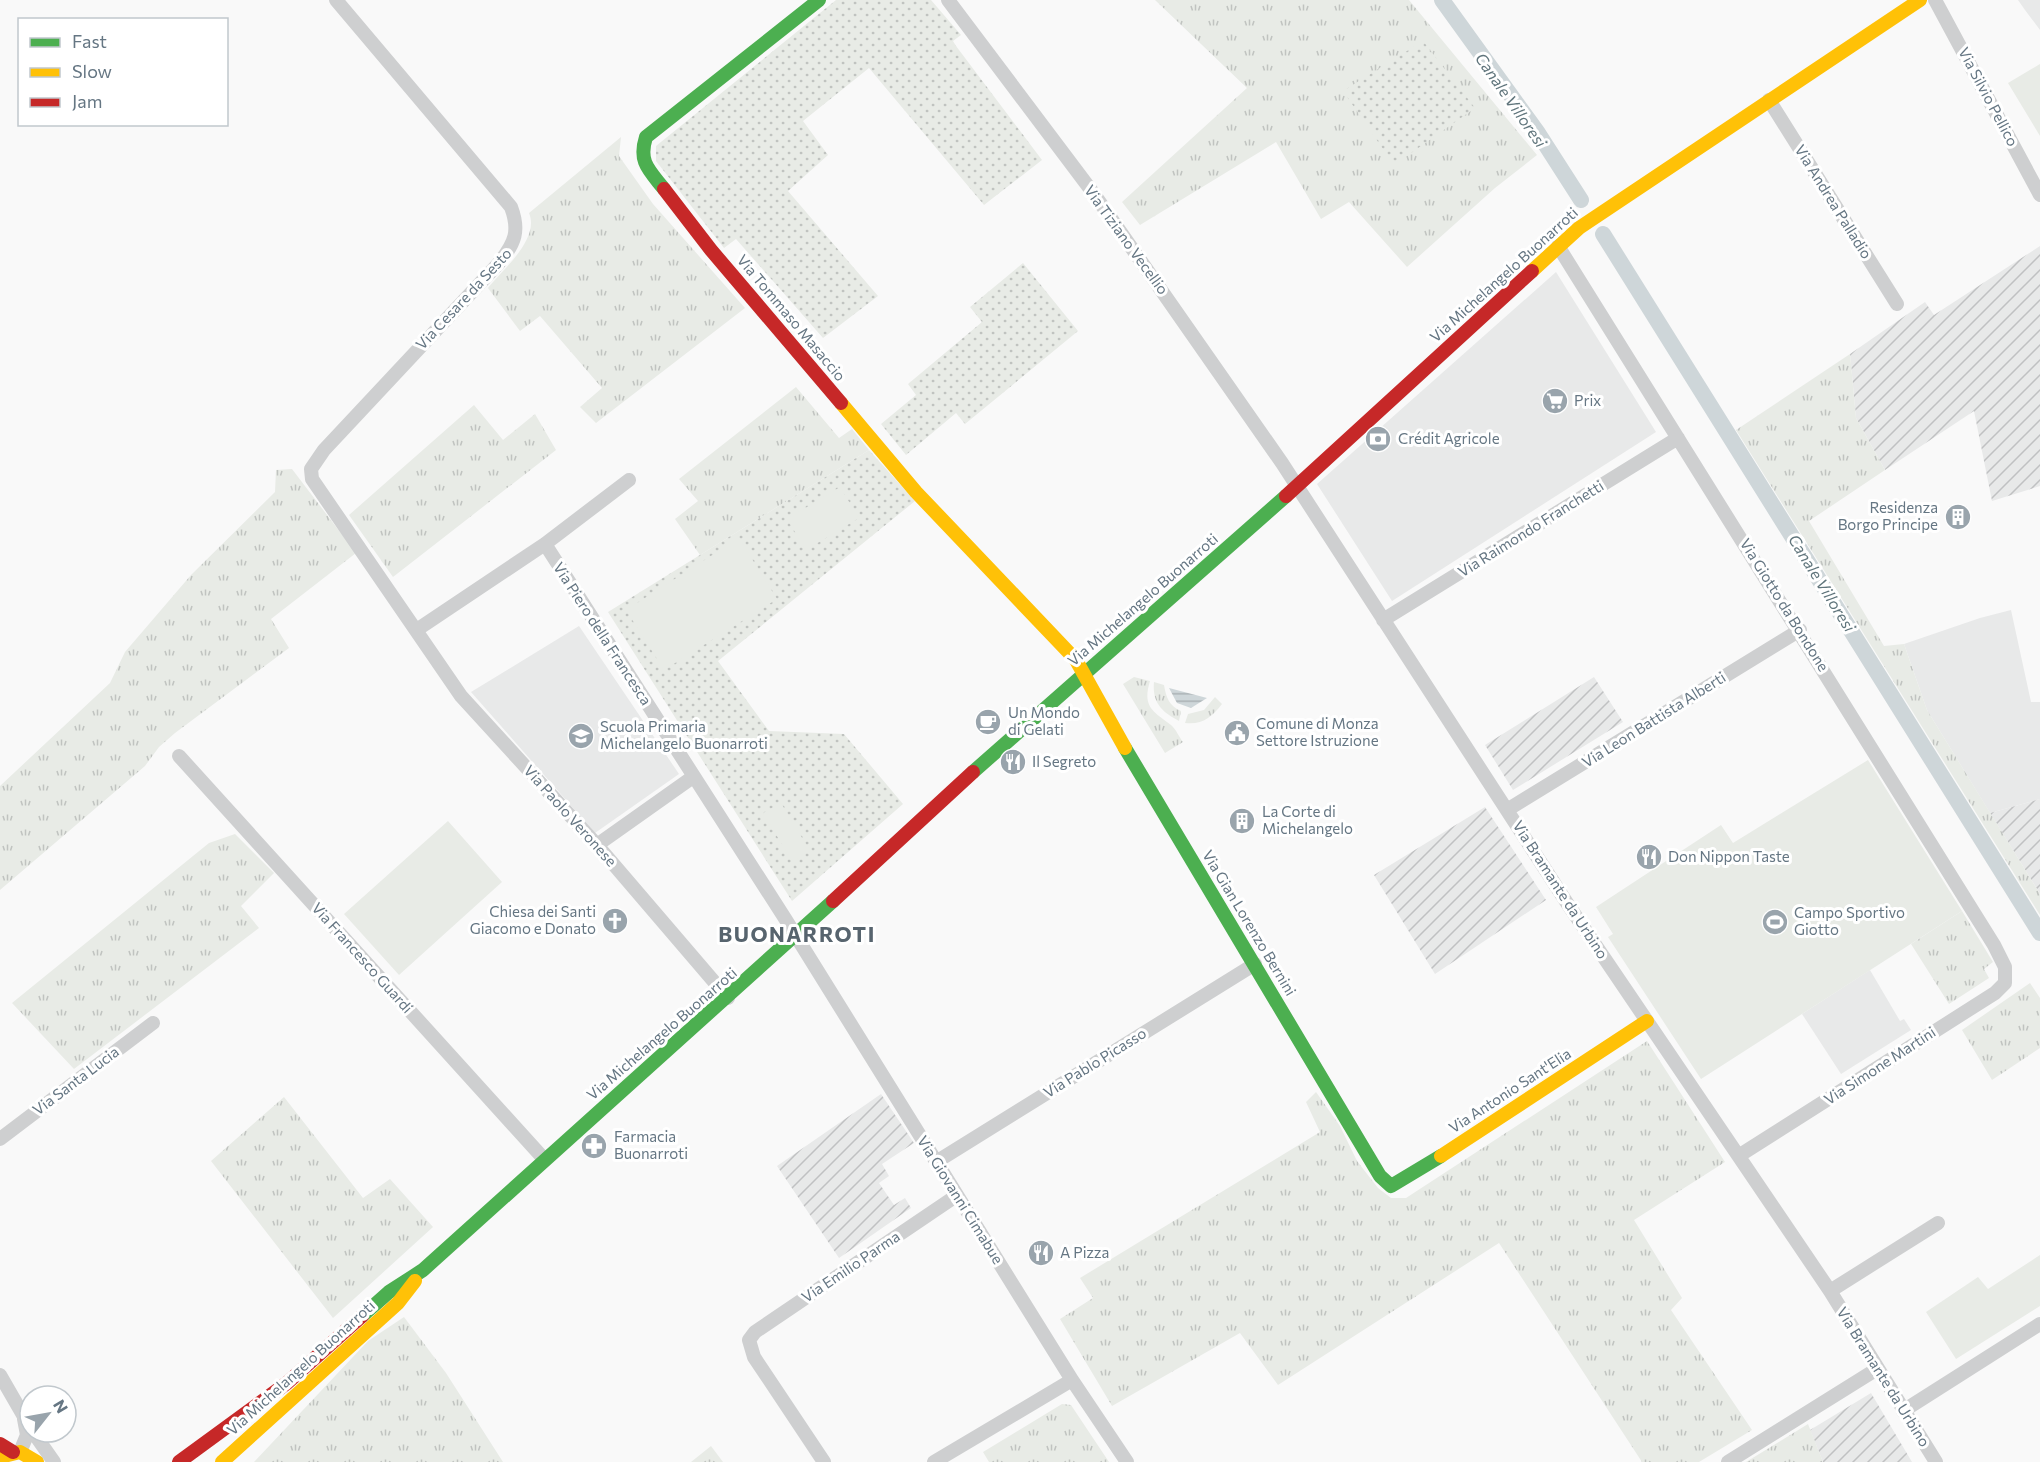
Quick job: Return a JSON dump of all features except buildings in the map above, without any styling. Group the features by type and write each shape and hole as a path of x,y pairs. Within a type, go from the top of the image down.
{"street":[{"name":"Via Cesare da Sesto","path":"312,479 311,469 324,450 499,262 514,244 517,234 517,221 511,207 336,0"},
{"name":"Via Tommaso Masaccio","path":"819,0 646,137 642,149 643,162 691,225 916,492 1076,660 1083,674"},
{"name":"Via Tiziano Vecellio","path":"948,0 1147,268 1297,485"},
{"name":"Via Michelangelo Buonarroti","path":"179,1462 287,1383 389,1292 423,1270 544,1159 796,937 945,797 1297,485 1558,246 1591,219 1920,0"},
{"name":"Via Silvio Pellico","path":"1935,0 2040,195"},
{"name":"Via Andrea Palladio","path":"1769,100 1898,304"},
{"name":"Via Giotto da Bondone","path":"1558,246 1800,630 1994,945 2005,967"},
{"name":"Via Raimondo Franchetti","path":"1383,620 1678,438"},
{"name":"Via Paolo Veronese","path":"312,479 418,629 461,696 597,845 728,998"},
{"path":"418,629 545,544 629,480"},
{"name":"Via Bramante da Urbino","path":"1297,485 1507,810 1830,1291 1936,1462"},
{"name":"Via Piero della Francesca","path":"545,544 796,937"},
{"name":"Via Leon Battista Alberti","path":"1507,810 1800,630"},
{"name":"Via Gian Lorenzo Bernini","path":"1083,674 1143,781 1255,964 1380,1176 1391,1186"},
{"name":"Via Francesco Guardi","path":"179,756 544,1159"},
{"path":"597,845 693,777"},
{"name":"Via Giovanni Cimabue","path":"796,937 1072,1380 1127,1462"},
{"name":"Via Pablo Picasso","path":"936,1162 1255,964"},
{"name":"Via Simone Martini","path":"1740,1155 1995,993 2005,983 2005,967"},
{"name":"Via Antonio Sant'Elia","path":"1391,1186 1403,1181 1647,1020"},
{"name":"Via Santa Lucia","path":"0,1139 153,1023"},
{"name":"Via Emilio Parma","path":"824,1462 754,1357 749,1340 755,1332 956,1196"},
{"name":"Via Bramante da Urbino","path":"1830,1291 1938,1223"},
{"name":"Via Michelangelo Buonarroti","path":"222,1462 398,1303 423,1270"},
{"path":"1903,1411 2040,1324"},
{"path":"1728,1462 1877,1368"},
{"path":"0,1375 18,1406"},
{"path":"934,1462 1072,1380"},
{"path":"0,1444 11,1454 37,1462"},
{"path":"41,1444 54,1462"}],"shaded area":[{"path":"2018,0 2040,0 2040,30 2025,10"},
{"path":"2040,246 2040,486 1992,501 1974,411 1885,470 1856,418 1850,354 1925,302 1934,315"},
{"path":"1556,272 1656,432 1392,601 1317,484"},
{"path":"2011,610 2031,702 2040,702 2040,799 1990,813 1927,710 1904,644"},
{"name":"Scuola Primaria Michelangelo Buonarroti","path":"579,626 679,774 595,833 471,692"},
{"path":"1594,677 1623,722 1513,790 1485,745"},
{"path":"1169,688 1207,698 1191,708 1177,703"},
{"path":"2040,799 2040,894 1990,813"},
{"path":"1485,807 1546,900 1435,974 1374,875"},
{"path":"1870,970 1900,1021 1904,1019 1911,1030 1841,1074 1802,1014"},
{"path":"881,1094 914,1143 882,1164 889,1176 879,1183 894,1205 905,1198 911,1208 839,1258 777,1166"},
{"path":"1871,1393 1912,1462 1823,1462 1810,1430"}],"green space":[{"path":"836,0 931,0 961,35 953,41 956,46 1042,160 984,205 869,68 803,121 828,155 788,191 878,296 823,338 736,239 724,248 656,161 656,146"},
{"path":"1155,0 1409,0 1537,155 1495,188 1407,267 1349,202 1321,219 1276,142 1140,225 1122,202 1247,88"},
{"path":"1423,41 1475,108 1394,165 1343,91"},
{"path":"2040,64 2040,136 2008,83"},
{"path":"621,137 619,156 653,204 745,308 596,423 580,407 602,388 540,316 520,331 488,288 525,243 531,223 529,213"},
{"path":"1023,263 1078,331 965,424 956,413 906,455 881,424 916,395 908,384 982,322 970,307"},
{"path":"1850,354 1856,418 1885,470 1809,521 1884,646 1904,644 1927,710 2040,894 2040,915 1736,430"},
{"path":"796,387 839,438 852,429 869,450 700,555 675,519 698,501 679,479"},
{"path":"474,405 503,440 535,414 556,450 393,577 349,515"},
{"path":"869,450 915,501 718,661 769,731 844,734 903,804 792,901 608,612"},
{"path":"292,469 356,553 271,619 289,648 175,733 159,747 145,766 0,890 0,786 110,683 125,652 191,575 275,492 276,470"},
{"path":"840,487 859,518 806,550 787,519"},
{"path":"739,538 777,599 664,670 626,610"},
{"path":"1134,677 1150,681 1148,703 1173,727 1183,742 1165,753 1123,684"},
{"path":"1154,682 1164,685 1169,701 1181,711 1179,721 1159,706 1155,696"},
{"path":"1215,697 1222,704 1210,717 1201,722 1185,723 1188,714 1204,710"},
{"name":"Campo Sportivo Giotto","path":"1868,760 1962,911 1701,1079 1608,937 1613,934 1596,907 1721,825 1733,843"},
{"path":"781,803 810,851 792,861 763,813"},
{"path":"448,821 502,882 399,975 344,914"},
{"path":"235,834 274,873 241,906 259,928 74,1069 12,1003 209,843"},
{"path":"1962,911 1993,962 1984,969 1989,978 1949,1004 1911,944"},
{"path":"2030,983 2040,998 2040,1048 1992,1080 1962,1030"},
{"path":"1647,1041 1725,1162 1634,1220 1682,1298 1671,1310 1752,1430 1699,1462 1642,1462 1499,1243 1278,1385 1240,1333 1112,1406 1060,1319 1093,1298 1080,1278 1320,1132 1306,1102 1316,1092 1340,1126 1357,1161 1378,1188 1391,1198 1406,1198"},
{"path":"284,1097 363,1198 390,1179 433,1227 333,1318 211,1161"},
{"path":"2040,1255 2040,1306 1956,1359 1926,1312 1978,1277 1988,1289"},
{"path":"404,1317 446,1373 503,1462 254,1462 368,1341"},
{"path":"1062,1404 1071,1405 1109,1462 989,1462 983,1452"},
{"path":"1808,1424 1823,1462 1746,1462"},
{"path":"711,1446 723,1462 691,1462"}],"waterway":[{"name":"Canale Villoresi","path":"1442,0 1538,133 1581,200"},
{"name":"Canale Villoresi","path":"1603,234 2040,933"}],"traffic: fast":[{"path":"664,189 646,165 643,153 646,137 819,0"},
{"path":"973,772 1286,496"},
{"path":"1125,748 1380,1176 1391,1186 1441,1156"},
{"path":"362,1316 389,1292 423,1270 833,901"}],"traffic: slow":[{"path":"1532,271 1579,228 1920,0"},
{"path":"841,403 916,492 1076,660 1125,748"},
{"path":"1441,1156 1647,1021"},
{"path":"222,1462 398,1303 415,1281"},
{"path":"0,1457 20,1452 37,1462"}],"traffic: jam":[{"path":"664,189 711,250 841,403"},
{"path":"1286,496 1532,271"},
{"path":"833,901 973,772"},
{"path":"179,1462 287,1383 362,1316"},
{"path":"0,1444 13,1452"}],"place":[{"name":"Prix","path":"1555,401"},
{"name":"Crédit Agricole","path":"1378,439"},
{"name":"Residenza Borgo Principe","path":"1958,517"},
{"name":"Un Mondo di Gelati","path":"988,722"},
{"name":"Comune di Monza Settore Istruzione","path":"1237,733"},
{"name":"Scuola Primaria Michelangelo Buonarroti","path":"581,736"},
{"name":"Il Segreto","path":"1013,762"},
{"name":"La Corte di Michelangelo","path":"1242,821"},
{"name":"Don Nippon Taste","path":"1649,857"},
{"name":"Chiesa dei Santi Giacomo e Donato","path":"615,921"},
{"name":"Campo Sportivo Giotto","path":"1775,922"},
{"name":"Farmacia Buonarroti","path":"594,1146"},
{"name":"A Pizza","path":"1041,1253"}],"district":[{"name":"BUONARROTI","path":"797,935"}]}
